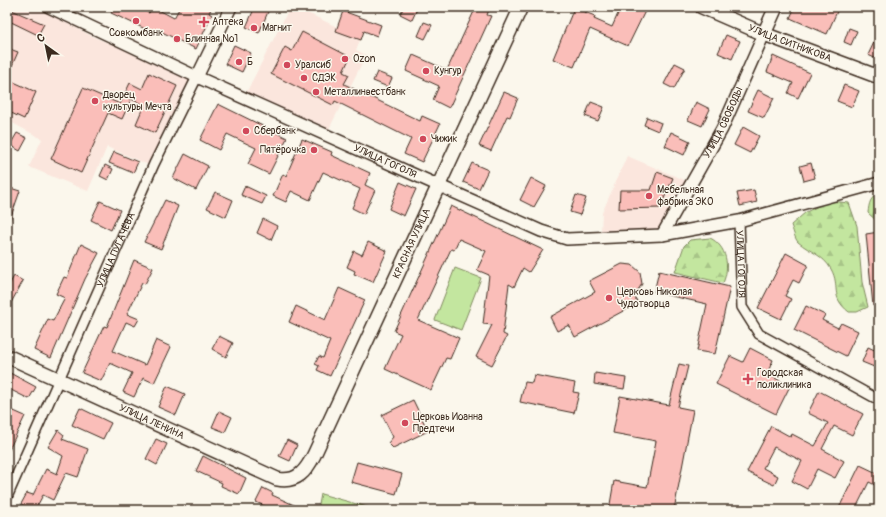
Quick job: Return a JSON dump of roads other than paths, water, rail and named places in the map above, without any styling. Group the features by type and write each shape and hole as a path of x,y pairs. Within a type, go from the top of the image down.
{"main road":[{"name":"КРАСНАЯ УЛИЦА","path":"298,477 314,456 440,186 521,7"},
{"name":"УЛИЦА СИТНИКОВА","path":"702,7 764,34 879,77"},
{"name":"УЛИЦА СВОБОДЫ","path":"764,34 776,7"},
{"name":"УЛИЦА ЛЕНИНА","path":"7,356 277,479 284,480 298,477"}],"street":[{"name":"УЛИЦА ГОГОЛЯ","path":"49,7 197,77 440,186 541,231 567,239 662,235 739,221 879,182"},
{"name":"УЛИЦА ПУГАЧЁВА","path":"7,497 60,380 154,164 231,7"},
{"name":"УЛИЦА СВОБОДЫ","path":"662,235 722,129 764,34"},
{"name":"УЛИЦА ГОГОЛЯ","path":"739,221 742,307 759,334 879,400"}],"place":[{"name":"Совкомбанк","path":"136,21"},
{"name":"Аптека","path":"204,22"},
{"name":"Магнит","path":"254,28"},
{"name":"Блинная №1","path":"177,39"},
{"name":"Ozon","path":"345,59"},
{"name":"Б","path":"239,62"},
{"name":"Уралсиб","path":"287,65"},
{"name":"Кунгур","path":"426,71"},
{"name":"СДЭК","path":"304,78"},
{"name":"Металлинвестбанк","path":"316,92"},
{"name":"Дворец культуры Мечта","path":"95,101"},
{"name":"Сбербанк","path":"246,131"},
{"name":"Чижик","path":"423,139"},
{"name":"Пятёрочка","path":"314,150"},
{"name":"Мебельная фабрика ЭКО","path":"649,196"},
{"name":"Церковь Николая Чудотворца","path":"609,298"},
{"name":"Городская поликлиника","path":"748,379"},
{"name":"Церковь Иоанна Предтечи","path":"405,423"}]}
